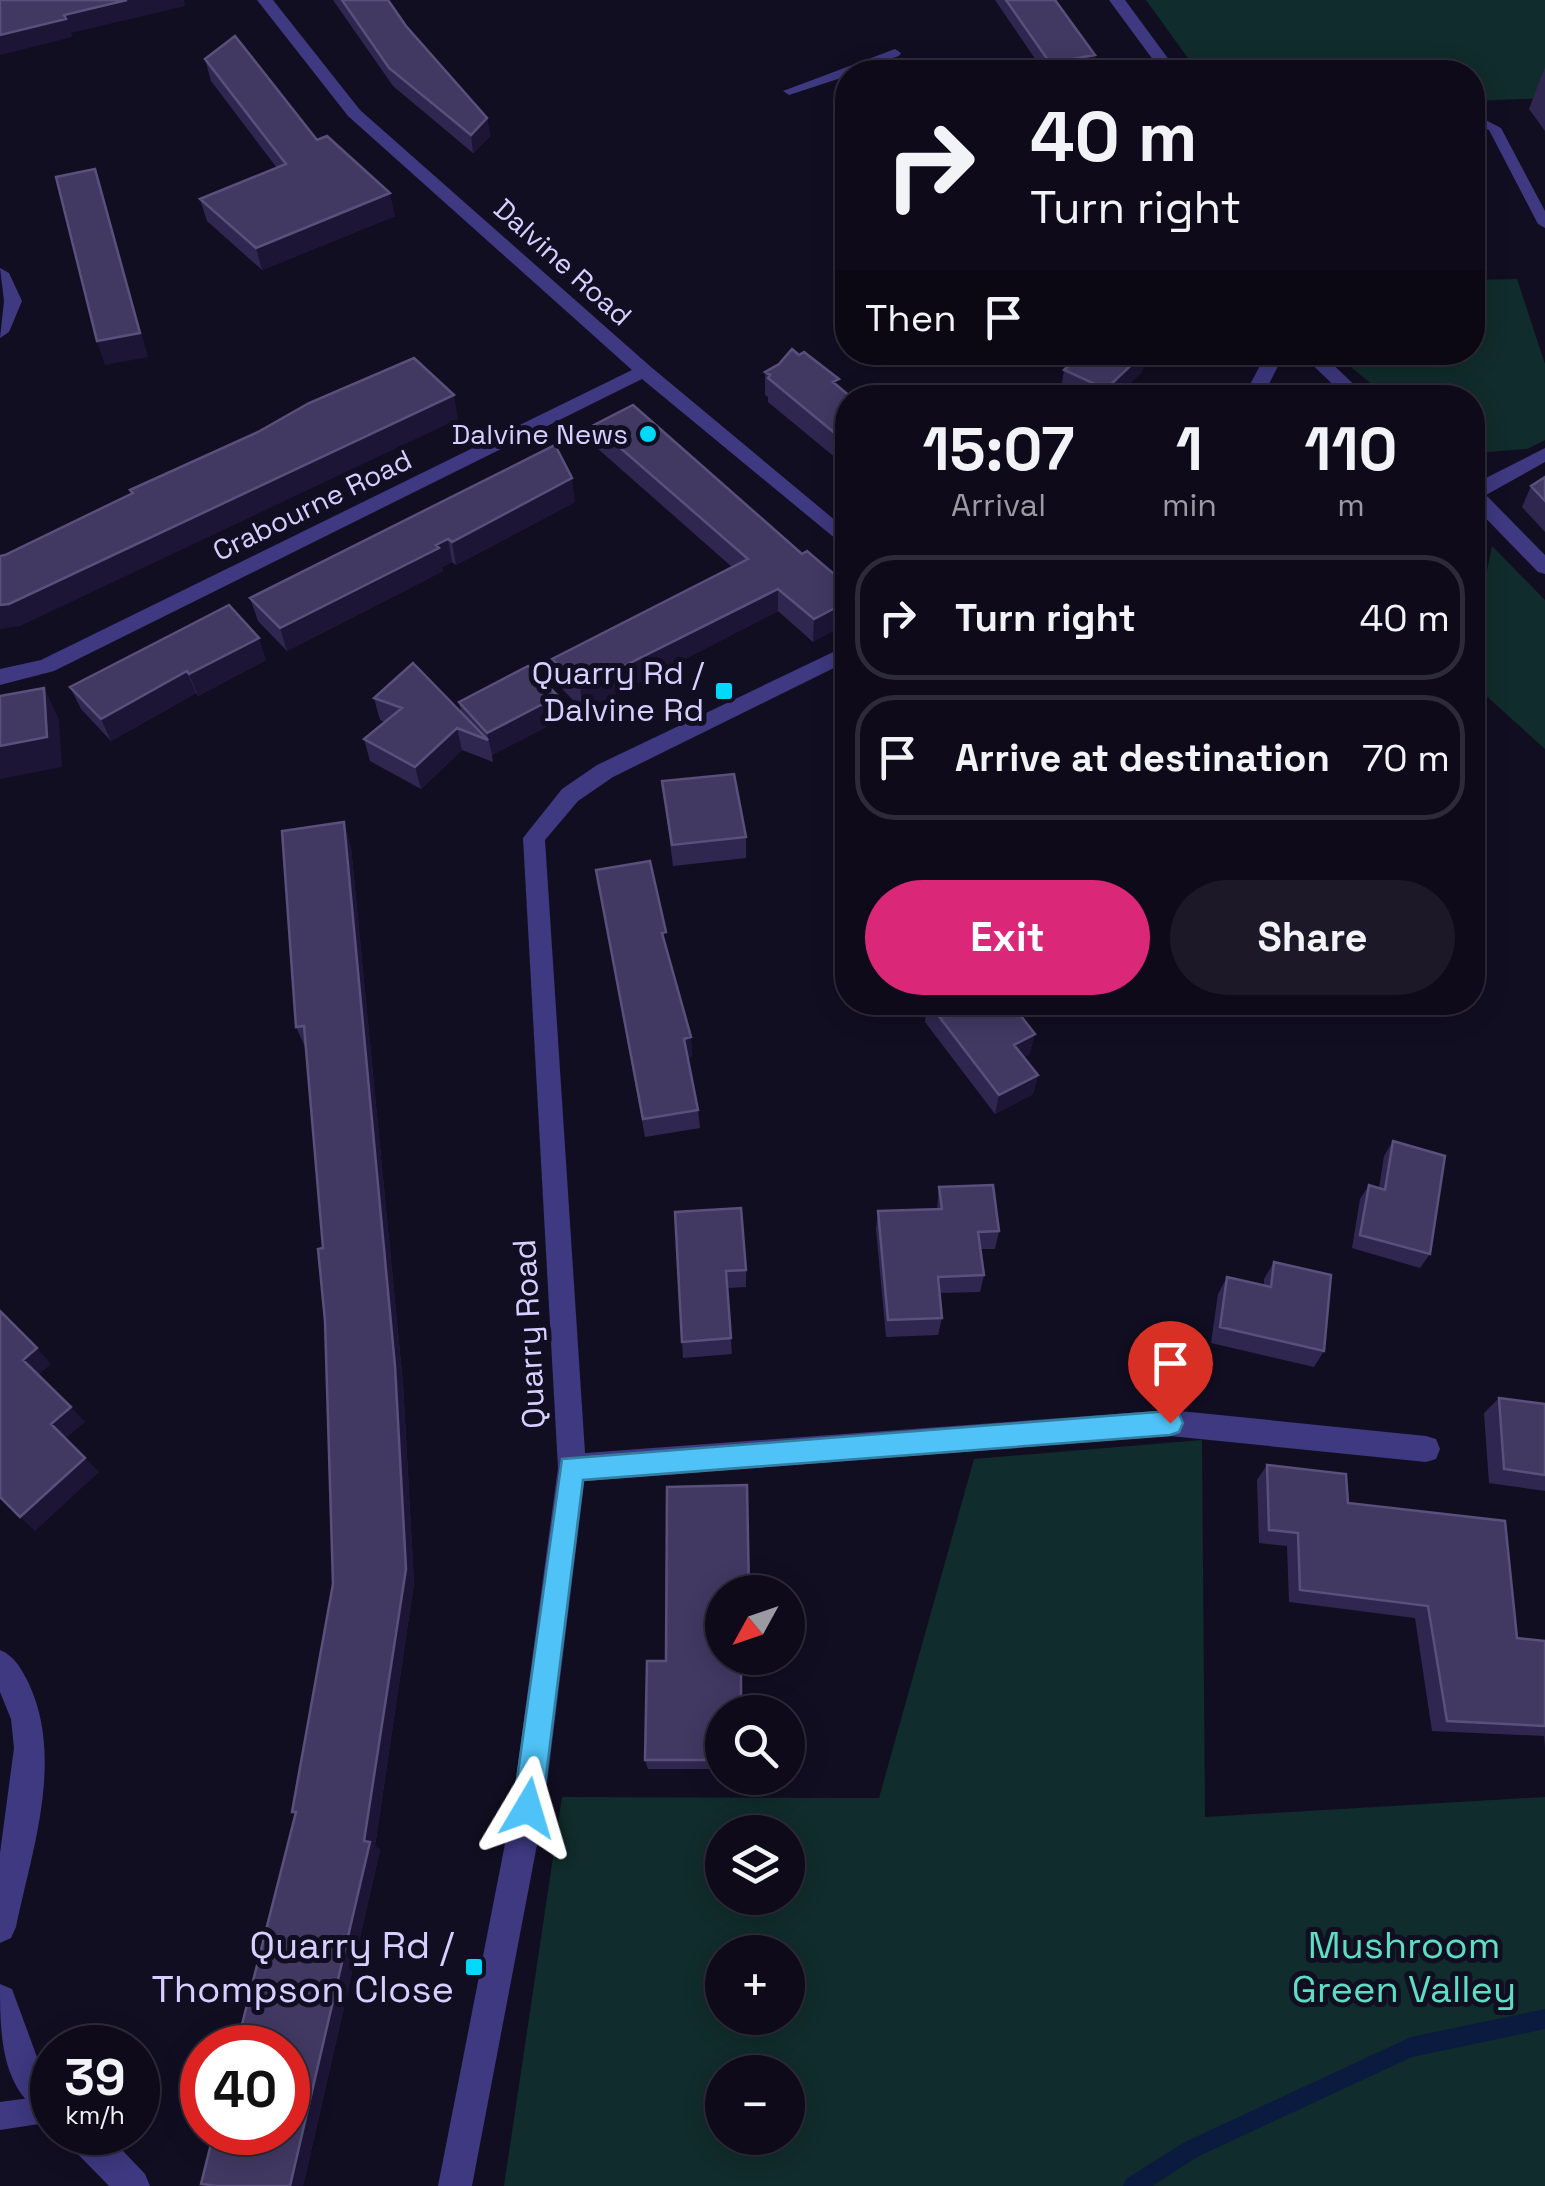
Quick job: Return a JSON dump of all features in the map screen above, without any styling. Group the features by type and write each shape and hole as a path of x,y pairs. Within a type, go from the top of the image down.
{"street":[{"name":"Dalvine Road","path":"266,0 354,114 644,371 835,531"},
{"path":"1117,0 1161,60"},
{"path":"0,273 14,301 0,332"},
{"path":"1322,365 1344,385"},
{"name":"Crabourne Road","path":"0,677 47,666 644,371"},
{"path":"1485,486 1545,454"},
{"path":"1485,504 1545,567"},
{"name":"Quarry Road","path":"455,2186 528,1808 572,1468 534,838 570,795 605,771 835,658"},
{"path":"572,1468 1170,1423 1426,1449"},
{"path":"0,1665 18,1690 29,1731 24,1803 0,1927"},
{"path":"0,2002 30,2076"},
{"path":"103,2155 133,2186"}],"lane":[{"path":"877,60 894,52"},
{"path":"788,91 835,78"},
{"path":"1485,124 1494,128 1545,224"},
{"path":"0,2116 30,2110"}],"green space":[{"path":"1146,0 1545,0 1545,98 1485,100 1485,60 1189,60"},
{"path":"1517,279 1545,364 1545,440 1527,449 1485,452 1485,385 1373,385 1348,365 1485,365 1485,280"},
{"path":"1492,546 1545,600 1545,749 1485,695 1485,581"},
{"name":"Mushroom Green Valley","path":"1202,1440 1205,1817 1545,1797 1545,2186 504,2186 562,1797 879,1798 974,1459"}],"building":[{"path":"0,0 127,0 0,35"},
{"path":"342,0 388,0 487,118 471,135 389,68"},
{"path":"1006,0 1055,0 1095,55 1048,60"},
{"path":"235,36 317,140 327,136 390,193 256,248 200,199 286,164 205,59"},
{"path":"95,169 140,333 97,341 56,177"},
{"path":"792,349 799,355 804,352 839,379 833,382 837,385 835,433 768,378 770,375 765,372"},
{"path":"414,358 454,395 0,605 0,556 133,493 130,490 258,432 309,403"},
{"path":"1069,365 1131,365 1110,385 1097,385 1064,370"},
{"path":"633,405 802,554 807,551 835,575 835,608 814,619 778,589 580,688 552,659 748,559 594,425"},
{"path":"555,445 572,478 452,542 448,539 436,545 439,548 280,628 250,598"},
{"path":"1545,477 1545,501 1531,486"},
{"path":"229,605 259,638 189,674 187,671 101,719 70,687"},
{"path":"413,663 488,740 457,728 415,767 364,739 402,708 374,698"},
{"path":"528,666 558,696 487,733 459,702"},
{"path":"44,688 47,737 0,746 0,696"},
{"path":"734,774 746,837 672,845 662,781"},
{"path":"344,822 395,1366 406,1569 364,1841 370,1842 310,2100 310,2025 242,2025 296,1812 292,1812 333,1584 325,1321 318,1249 323,1248 304,1026 296,1027 282,831"},
{"path":"650,861 666,932 662,933 691,1037 684,1039 698,1110 643,1119 596,870"},
{"path":"938,1015 1020,1015 1035,1034 1014,1045 1038,1075 999,1095"},
{"path":"1393,1141 1445,1156 1430,1254 1360,1235 1369,1185 1385,1190"},
{"path":"993,1185 999,1231 978,1232 984,1275 938,1277 942,1318 888,1320 878,1211 942,1209 939,1187"},
{"path":"741,1208 746,1270 726,1271 731,1338 682,1342 675,1212"},
{"path":"1274,1262 1331,1275 1324,1351 1220,1327 1227,1277 1271,1287"},
{"path":"0,1311 37,1348 23,1360 71,1407 51,1424 85,1458 20,1517 0,1497"},
{"path":"1499,1398 1545,1404 1545,1475 1504,1469"},
{"path":"1267,1465 1346,1474 1348,1503 1505,1521 1517,1638 1545,1641 1545,1726 1447,1721 1428,1606 1300,1590 1298,1533 1269,1530"},
{"path":"747,1485 749,1575 705,1575 705,1675 741,1675 741,1695 705,1695 705,1760 645,1760 647,1661 666,1661 667,1487"},
{"path":"208,2155 297,2155 290,2186 201,2184"}],"waterway":[{"path":"1133,2186 1192,2149 1411,2047 1545,2019"}],"place":[{"name":"Dalvine News","path":"648,434"},
{"name":"Quarry Rd / Dalvine Rd","path":"724,691"},
{"name":"Quarry Rd / Thompson Close","path":"474,1967"}],"route":[{"path":"528,1808 572,1468 1170,1423"}]}
